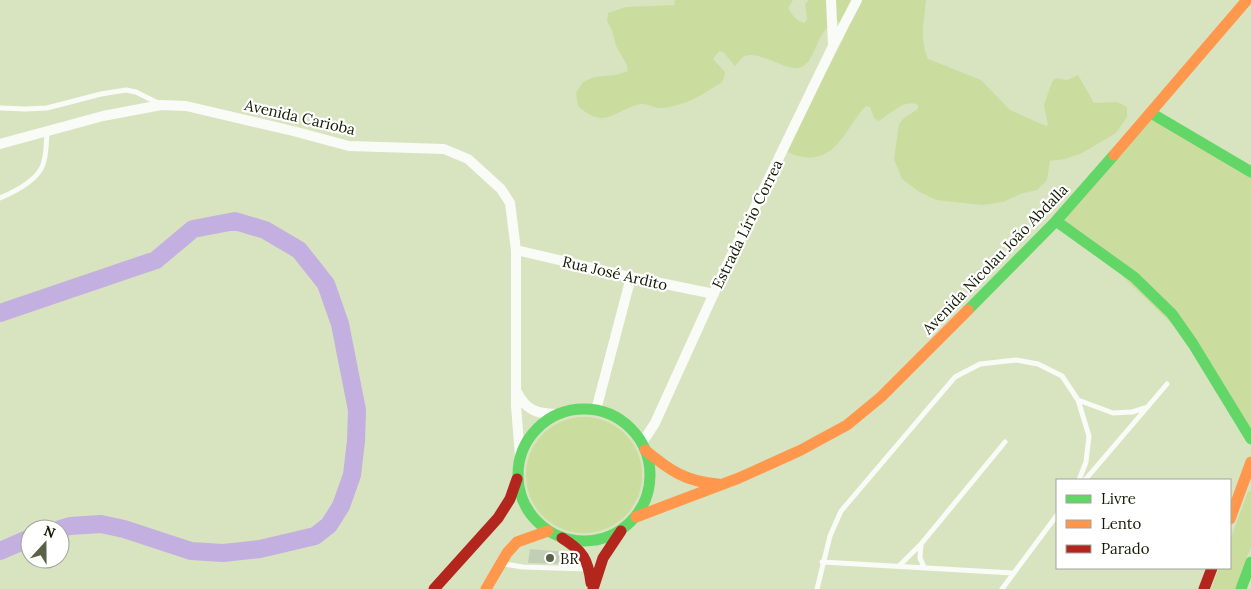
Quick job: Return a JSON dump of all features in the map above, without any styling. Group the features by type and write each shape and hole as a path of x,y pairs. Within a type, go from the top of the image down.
{"main road":[{"name":"Avenida Nicolau João Abdalla","path":"636,517 739,478 801,450 847,425 881,398 1056,221 1247,0"},
{"path":"1151,113 1251,172"},
{"path":"1056,221 1134,277 1172,314 1193,344 1251,439"},
{"path":"434,589 498,518 510,499 517,480 520,456 528,439 541,424 558,414 577,409 596,410 610,414 623,422 634,431 644,446 650,467 650,485 645,502 636,517 621,530 609,545 602,557 592,589"},
{"name":"Avenida Nicolau João Abdalla","path":"644,446 665,467 681,477 704,484 720,484"},
{"path":"1231,516 1251,462"},
{"path":"517,480 522,500 532,517 548,531 577,546 585,555 590,569 592,589"},
{"path":"562,538 582,541 602,539 621,530"},
{"path":"486,589 506,553 516,542 548,531"},
{"path":"1241,589 1251,562"},
{"path":"1204,589 1212,569"}],"street":[{"path":"831,0 833,46"},
{"name":"Estrada Lírio Correa","path":"644,446 714,294 833,46 856,3"},
{"name":"Avenida Carioba","path":"0,144 103,116 161,105 186,106 293,130 349,146 444,149 468,159 501,189 510,203 516,250 516,391 520,456"},
{"name":"Rua José Ardito","path":"516,250 631,278 714,294"},
{"path":"596,410 631,278"},
{"path":"516,391 521,401 534,410 558,414"}],"lane":[{"path":"0,108 47,108 126,90 136,92 161,105"},
{"path":"0,198 27,183 42,168 46,153 47,132"},
{"path":"817,589 822,562 830,536 841,511 955,377 980,364 1016,360 1038,364 1062,376 1078,400 1089,436 1086,462 1079,479"},
{"path":"1086,479 1167,384"},
{"path":"1078,400 1113,413 1132,412 1146,408"},
{"path":"899,566 921,544 1005,442"},
{"path":"1002,589 1056,516"},
{"path":"921,544 920,558 924,568"},
{"path":"822,562 1013,573"},
{"path":"501,563 523,567 590,569"}],"green space":[{"path":"675,0 793,0 788,8 797,20 805,23 807,19 805,4 809,0 926,0 923,37 928,59 981,80 1010,110 1046,126 1048,125 1044,105 1052,82 1056,78 1067,80 1078,75 1094,103 1117,102 1127,107 1127,117 1116,133 1082,153 1065,159 1050,161 1047,180 1037,190 1020,194 1003,202 982,205 936,200 918,191 902,179 894,159 899,124 904,118 918,109 918,105 913,103 903,105 879,121 874,118 870,107 866,106 840,141 825,154 815,157 803,157 785,150 844,38 845,30 838,21 825,30 808,62 799,68 786,66 755,55 742,58 735,66 723,52 719,51 713,59 725,72 722,82 687,102 663,108 641,104 603,118 596,117 578,106 576,93 583,82 594,77 616,75 628,71 607,21 608,13 626,7 674,5"},
{"path":"1151,113 1251,170 1251,439 1193,344 1064,220"},
{"path":"584,417 606,422 625,434 637,453 642,475 637,497 625,516 606,528 584,533 562,528 543,516 531,497 526,475 531,453 543,434 562,422"},
{"path":"1251,490 1251,547 1235,589 1211,589 1219,569 1231,569 1231,537 1248,492"}],"building":[{"name":"BR","path":"530,549 566,552 570,554 572,564 528,563"}],"waterway":[{"path":"0,313 156,260 193,229 235,221 265,230 299,250 326,284 340,324 357,410 352,475 341,506 329,525 315,536 260,549 223,553 191,551 124,529 101,524 70,526"},
{"path":"0,551 20,542"}],"traffic: fast":[{"path":"1151,113 1251,172"},
{"path":"968,310 1056,221 1114,155"},
{"path":"1056,221 1134,277 1172,314 1193,344 1251,439"},
{"path":"584,409 597,410 609,414 631,428 645,450 649,462 650,475 649,488 645,500 631,522 609,536 597,540 584,541 571,540 559,536 537,522 523,500 519,488 518,475 519,462 523,450 537,428 559,414 571,410 584,409"},
{"path":"1241,589 1251,562"}],"traffic: slow":[{"path":"1114,155 1247,0"},
{"path":"636,517 739,478 801,450 847,425 881,397 968,310"},
{"path":"645,450 678,474 696,481 718,484"},
{"path":"1231,516 1251,462"},
{"path":"486,589 507,553 517,542 548,531"}],"traffic: jam":[{"path":"434,589 498,518 510,499 517,479"},
{"path":"593,589 603,558 621,531"},
{"path":"562,538 575,547 583,556 591,583"},
{"path":"1204,589 1212,569"}],"place":[{"name":"BR","path":"550,558"}]}
